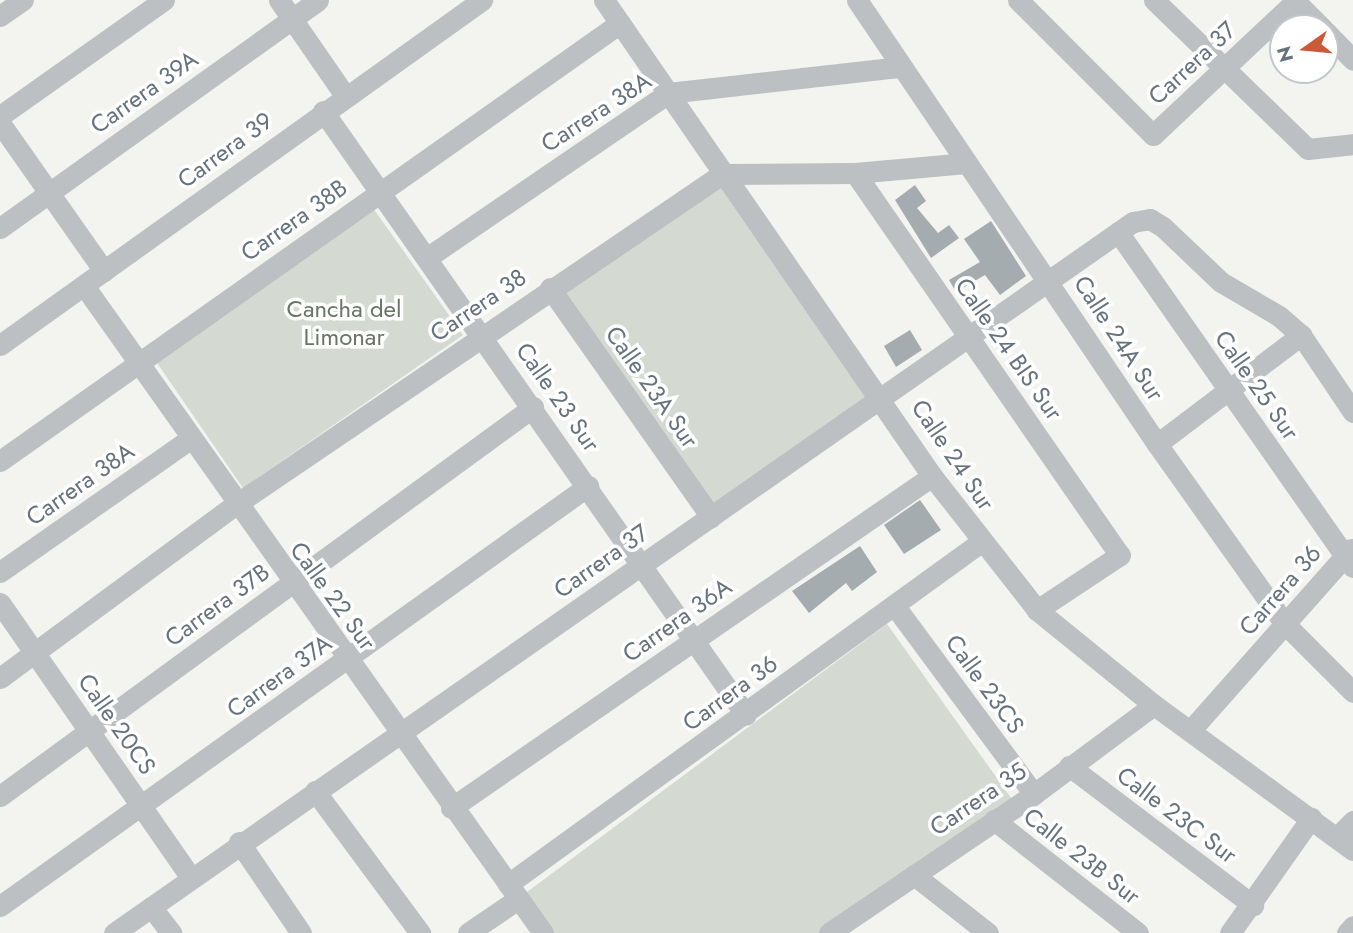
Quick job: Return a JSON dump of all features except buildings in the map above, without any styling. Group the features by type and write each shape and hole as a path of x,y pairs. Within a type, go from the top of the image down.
{"street":[{"path":"0,16 23,0"},
{"path":"0,116 164,0"},
{"path":"279,0 346,97"},
{"name":"Carrera 39A","path":"0,228 318,0"},
{"name":"Carrera 39","path":"0,345 85,287 323,111 482,0"},
{"name":"Calle 24 Sur","path":"604,0 722,174 881,397 932,476 981,542 1037,610 1154,705 1345,844"},
{"name":"Calle 24A Sur","path":"857,0 1049,280 1157,444 1285,624 1353,692"},
{"name":"Carrera 37","path":"1018,0 1153,135 1225,70 1295,0"},
{"path":"1154,0 1308,149 1353,144"},
{"path":"1295,0 1308,14"},
{"name":"Carrera 38B","path":"0,461 620,23"},
{"path":"1339,46 1353,60"},
{"name":"Carrera 38A","path":"428,257 668,93 901,67"},
{"name":"Calle 23 Sur","path":"323,111 482,333 746,715"},
{"path":"0,123 104,271"},
{"path":"722,174 855,173 967,163"},
{"name":"Calle 24 BIS Sur","path":"855,173 1120,555 1037,610"},
{"name":"Carrera 38","path":"0,678 235,505 482,333 722,174"},
{"name":"Carrera 37","path":"114,933 190,876 1133,222 1150,219 1222,282 1301,335"},
{"name":"Calle 25 Sur","path":"1118,232 1350,557"},
{"name":"Calle 22 Sur","path":"85,287 235,505 543,933"},
{"name":"Calle 23A Sur","path":"550,288 710,517"},
{"path":"1157,444 1301,335 1353,412"},
{"name":"Carrera 37B","path":"0,796 533,407"},
{"name":"Carrera 38A","path":"0,572 190,439"},
{"name":"Carrera 36A","path":"451,808 932,476"},
{"name":"Carrera 37A","path":"0,906 588,486"},
{"name":"Carrera 36","path":"468,933 513,892 746,715 981,542"},
{"name":"Carrera 36","path":"1190,731 1285,624 1350,557"},
{"name":"Calle 20CS","path":"0,603 190,876"},
{"name":"Calle 23CS","path":"894,606 1034,794"},
{"name":"Carrera 35","path":"836,931 914,874 1034,794 1154,705"},
{"name":"Calle 23C Sur","path":"1069,766 1253,905"},
{"path":"315,791 420,933"},
{"path":"1230,933 1253,905 1311,818"},
{"name":"Calle 23B Sur","path":"994,820 1138,933"},
{"path":"1345,844 1353,821"},
{"path":"239,842 301,933"},
{"path":"914,874 988,933"},
{"path":"151,906 172,933"},
{"path":"1348,933 1353,926"}],"green space":[{"path":"722,183 873,395 711,508 559,291"},
{"name":"Cancha del Limonar","path":"373,208 463,335 243,488 155,360"},
{"path":"887,624 1014,802 820,933 551,933 523,895"}]}
